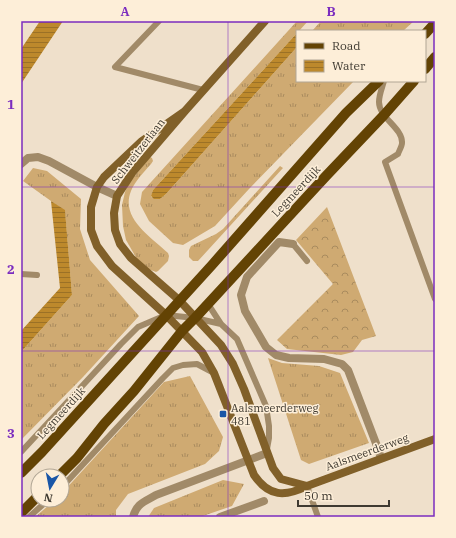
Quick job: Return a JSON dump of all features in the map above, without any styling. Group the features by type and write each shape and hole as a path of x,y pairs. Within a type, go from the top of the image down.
{"main road":[{"path":"426,33 435,23"},
{"path":"426,67 435,57"},
{"name":"Legmeerdijk","path":"21,473 42,452 180,300 346,113 377,82"},
{"name":"Legmeerdijk","path":"67,468 134,391 182,331 413,82"},
{"path":"21,513 30,504"}],"street":[{"name":"Schweitzerlaan","path":"195,318 180,300 131,258 120,244 115,230 114,213 117,196 132,173 262,22"},
{"name":"Schweitzerlaan","path":"182,331 112,266 97,246 91,230 91,207 97,188 104,177 142,141 185,111"},
{"name":"Schweitzerlaan","path":"21,164 28,158 38,157 97,188"},
{"path":"97,188 117,196"},
{"path":"293,244 279,242 247,277 241,295 245,311 266,347 276,355 289,358 324,359 342,364 348,370 381,458"},
{"path":"195,318 221,345 233,364 244,389 266,453 273,468 281,479 307,486"},
{"name":"Aalsmeerderweg","path":"182,331 202,352 214,373 254,476 261,485 271,491 284,494 296,491 435,439"},
{"path":"133,517 135,508 156,495 266,453"},
{"path":"220,517 264,501"}],"lane":[{"path":"159,21 115,67 203,90"},
{"path":"384,82 379,104 384,115 399,133 402,142 398,154 385,162 435,299"},
{"path":"293,244 307,261"},
{"path":"21,274 37,276"},
{"path":"208,304 222,324 237,339 266,406 269,438 266,453"},
{"name":"Legmeerdijk","path":"21,452 138,327 166,315 195,318"},
{"path":"195,318 222,324"},
{"path":"70,478 173,368 183,365 197,364 214,373"},
{"path":"307,486 318,517"},
{"path":"29,517 39,508"}],"green space":[{"path":"297,21 308,21 300,30 296,30 296,34 153,190 151,197 160,199 166,194 296,48 296,82 353,82 215,226 183,245 173,243 149,221 140,204 142,192"},
{"path":"321,21 414,21 404,30 313,30"},
{"path":"150,157 153,161 135,184 131,191 129,201 133,218 139,226 168,253 168,261 156,272 148,269 137,259 126,240 123,226 122,205 125,192 129,183"},
{"path":"280,166 283,168 198,261 193,261 189,257 189,250 191,246 223,229"},
{"path":"33,168 47,171 81,199 80,229 90,260 139,316 83,377 21,440 21,352 72,295 65,211 23,181"},
{"path":"327,207 376,336 362,340 353,352 341,355 287,349 277,340 333,284 296,240"},
{"path":"268,358 282,363 319,366 340,373 369,443 309,464 301,460"},
{"path":"190,376 223,437 219,451 205,464 128,494 116,510 116,517 35,517 46,508 70,508 70,484 164,382"},
{"path":"223,480 244,484 232,506 200,517 148,517 154,508"}],"water":[{"path":"40,21 63,21 21,84 21,49"},
{"path":"296,34 296,48 166,194 160,199 154,199 151,196 153,190"},
{"path":"51,201 65,210 72,295 21,352 21,331 60,288"}],"place":[{"name":"Aalsmeerderweg 481","path":"223,414"}]}
